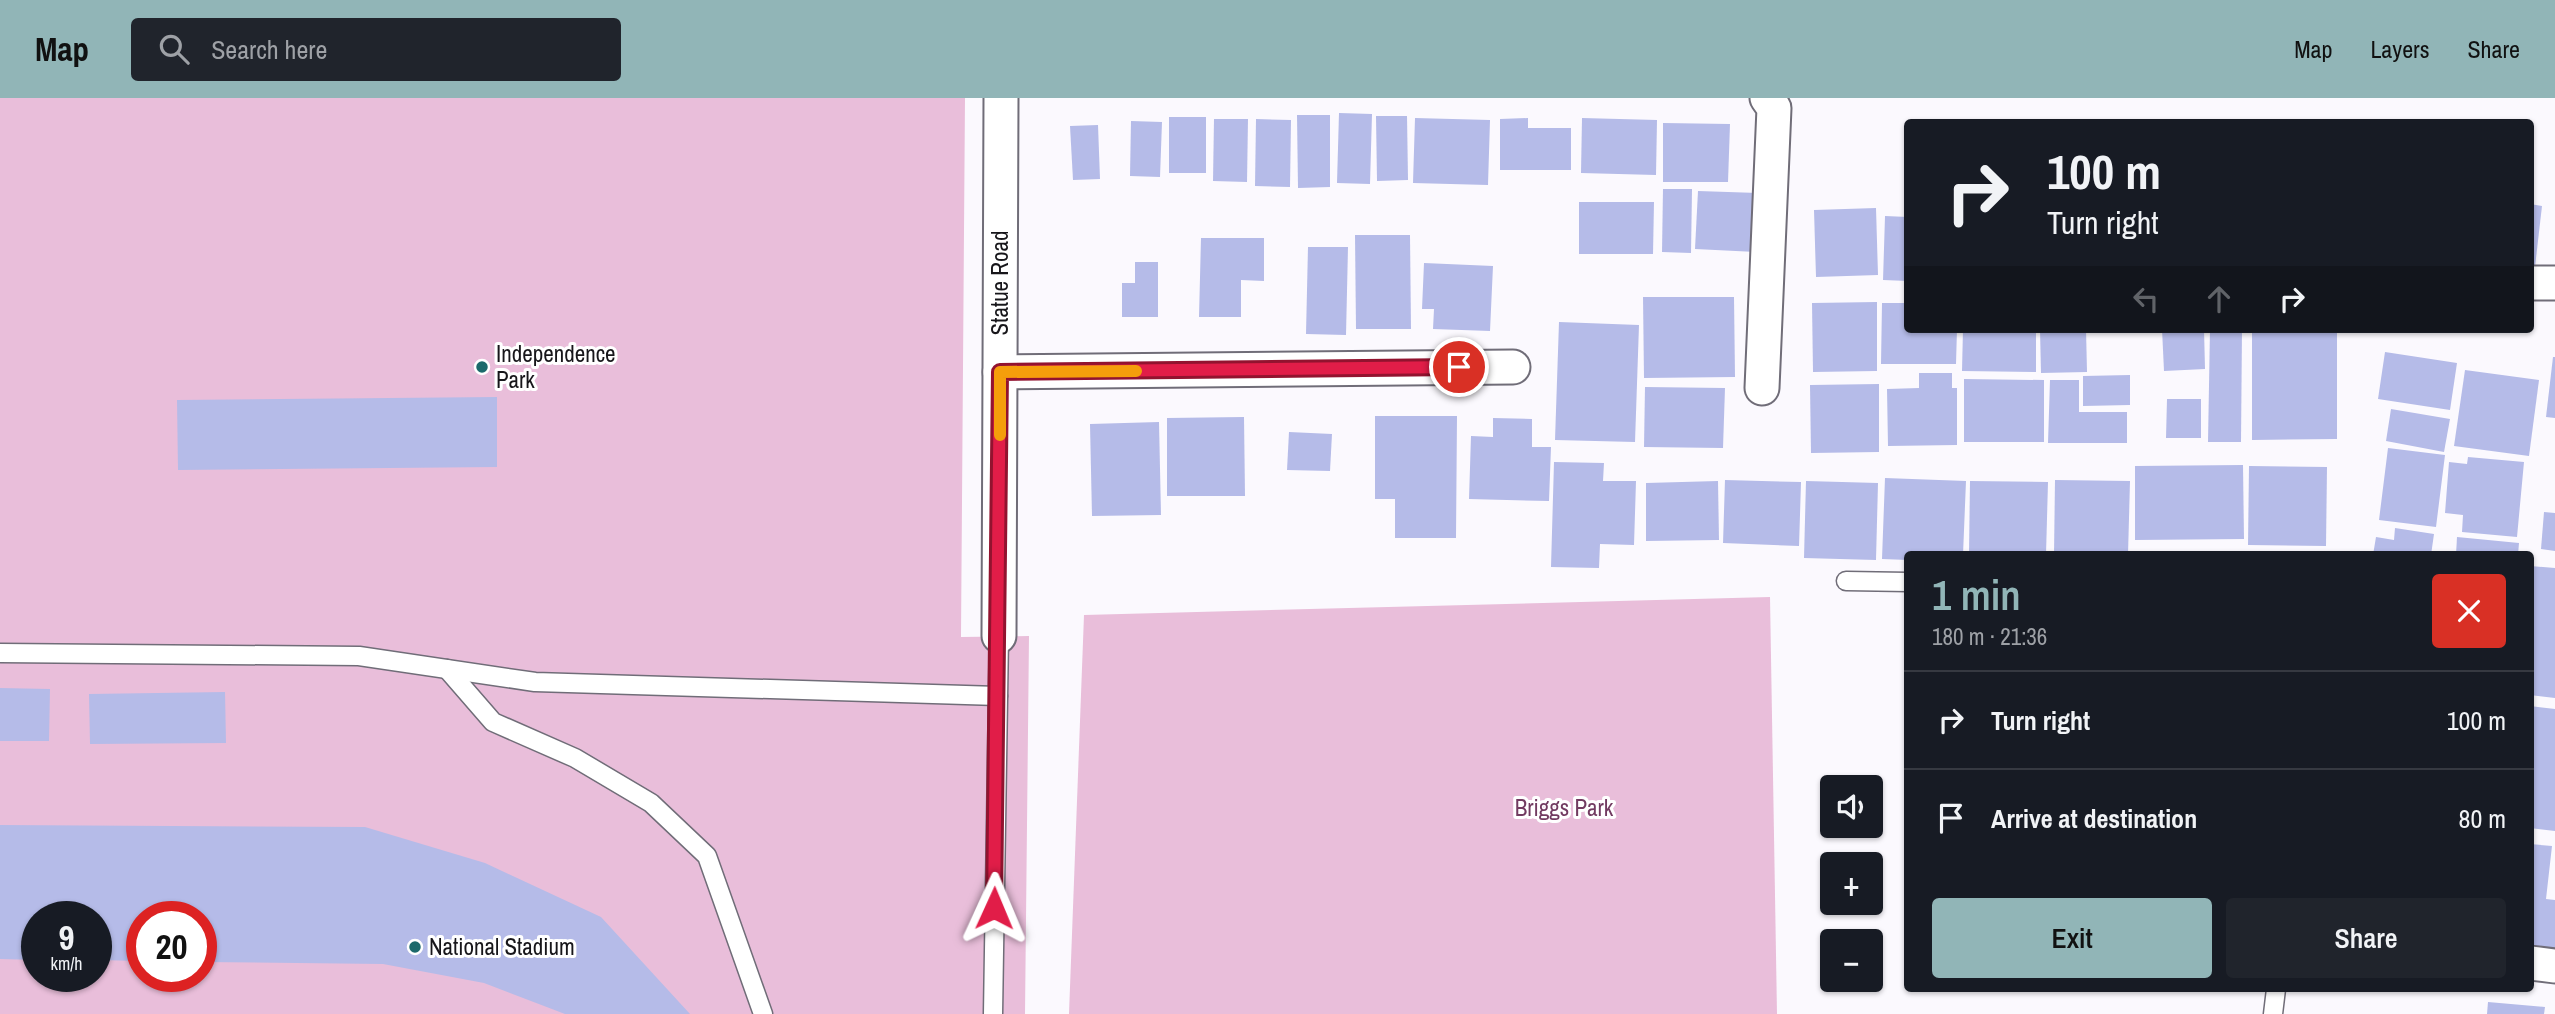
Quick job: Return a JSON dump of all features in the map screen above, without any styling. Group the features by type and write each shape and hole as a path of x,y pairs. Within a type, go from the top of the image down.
{"street":[{"name":"Statue Road","path":"999,636 1001,98"},
{"path":"1762,388 1774,108 1767,98"},
{"path":"2534,284 2555,283"},
{"path":"1000,372 1513,367"},
{"path":"2534,963 2555,966"}],"lane":[{"path":"1846,581 1904,582"},
{"name":"Statue Road","path":"993,1014 999,636"},
{"path":"0,653 359,656 535,681 998,695"},
{"path":"447,669 493,722 575,758 651,803 707,856 763,1014"},
{"path":"2273,1014 2276,992"}],"green space":[{"name":"Independence Park","path":"0,98 965,98 961,637 1029,636 1025,1014 0,1014"},
{"name":"Briggs Park","path":"1770,597 1777,1014 1069,1014 1084,615"}],"building":[{"path":"1339,113 1372,114 1370,184 1337,183"},
{"path":"1297,115 1330,115 1330,187 1298,188"},
{"path":"1376,116 1407,116 1408,180 1377,181"},
{"path":"1169,117 1206,117 1206,173 1169,173"},
{"path":"1415,118 1490,120 1488,185 1413,183"},
{"path":"1528,118 1528,128 1571,128 1571,170 1500,170 1500,119"},
{"path":"1582,118 1657,120 1656,175 1581,173"},
{"path":"1214,119 1248,119 1247,182 1213,181"},
{"path":"1256,119 1291,120 1290,187 1255,186"},
{"path":"1131,121 1162,122 1160,177 1130,176"},
{"path":"1663,123 1730,124 1728,182 1663,182"},
{"path":"1098,125 1100,179 1073,180 1070,126"},
{"path":"1663,189 1692,189 1691,253 1662,252"},
{"path":"1698,191 1758,193 1756,252 1695,249"},
{"path":"1579,202 1654,202 1653,254 1579,254"},
{"path":"2534,205 2542,206 2534,267"},
{"path":"1876,208 1878,275 1816,277 1814,210"},
{"path":"1885,216 1904,217 1904,281 1883,280"},
{"path":"1355,235 1410,235 1411,329 1356,329"},
{"path":"1201,238 1264,238 1264,281 1241,280 1241,317 1199,317"},
{"path":"1308,247 1348,247 1346,335 1306,334"},
{"path":"1135,262 1158,262 1158,317 1122,317 1122,283 1135,283"},
{"path":"1424,263 1493,266 1490,331 1433,329 1434,309 1422,309"},
{"path":"1643,297 1734,297 1735,377 1644,378"},
{"path":"1877,302 1877,371 1813,372 1812,303"},
{"path":"1882,303 1904,303 1904,333 1957,333 1956,364 1881,364"},
{"path":"1559,322 1639,325 1635,442 1555,440"},
{"path":"1963,333 2036,333 2036,372 1962,371"},
{"path":"2040,333 2086,333 2087,372 2041,373"},
{"path":"2162,333 2204,333 2205,369 2164,371"},
{"path":"2210,333 2242,333 2241,442 2208,442"},
{"path":"2252,333 2337,333 2337,439 2252,440"},
{"path":"2385,352 2457,363 2450,410 2378,399"},
{"path":"2555,357 2555,418 2546,417"},
{"path":"2465,370 2539,380 2529,456 2454,446"},
{"path":"1919,373 1952,373 1952,388 1957,388 1957,445 1888,446 1887,389 1919,388"},
{"path":"2130,375 2130,405 2083,406 2083,376"},
{"path":"1964,379 2044,380 2044,442 1964,442"},
{"path":"2050,380 2079,380 2079,412 2127,412 2127,443 2048,443"},
{"path":"1879,384 1879,452 1811,453 1810,385"},
{"path":"1645,387 1725,388 1723,448 1644,447"},
{"path":"497,397 497,467 178,470 177,400"},
{"path":"2167,399 2201,399 2201,438 2166,438"},
{"path":"2391,409 2450,419 2444,452 2386,441"},
{"path":"1375,416 1457,416 1456,538 1395,538 1395,499 1375,499"},
{"path":"1244,417 1245,496 1167,496 1167,418"},
{"path":"1493,418 1532,419 1532,447 1551,447 1549,501 1469,499 1471,436 1493,437"},
{"path":"1159,422 1161,515 1092,516 1090,424"},
{"path":"1289,432 1332,434 1330,471 1287,470"},
{"path":"2388,448 2445,455 2436,527 2379,520"},
{"path":"2468,457 2524,462 2517,537 2462,532 2463,515 2445,513 2449,462 2467,464"},
{"path":"1554,462 1604,463 1603,481 1636,481 1634,545 1600,544 1599,568 1551,567"},
{"path":"2243,465 2244,539 2135,540 2135,466"},
{"path":"2249,466 2327,467 2326,546 2248,545"},
{"path":"1885,478 1966,481 1963,551 1904,551 1904,560 1882,559"},
{"path":"1725,480 1801,482 1799,546 1723,543"},
{"path":"2055,480 2130,481 2128,551 2054,551"},
{"path":"1718,481 1719,540 1646,541 1646,483"},
{"path":"1806,481 1878,483 1876,560 1804,558"},
{"path":"1970,481 2048,482 2046,551 1969,551"},
{"path":"2544,512 2555,513 2555,551 2541,549"},
{"path":"2395,528 2434,534 2432,551 2374,551 2376,537 2394,540"},
{"path":"2457,537 2519,543 2518,551 2456,551"},
{"path":"2534,566 2555,568 2555,698 2534,695"},
{"path":"0,688 50,689 49,741 0,741"},
{"path":"225,692 226,743 90,744 89,694"},
{"path":"2534,706 2555,709 2555,831 2534,828"},
{"name":"National Stadium","path":"0,825 365,827 485,863 601,917 690,1014 565,1014 484,983 383,964 217,962 217,901 126,901 126,961 112,960 112,901 21,901 21,960 0,959"},
{"path":"2534,844 2552,846 2546,899 2555,900 2555,953 2534,951"},
{"path":"2488,1002 2545,1007 2544,1014 2487,1014"}],"slow traffic":[{"path":"1000,435 1000,372 1136,371"}],"place":[{"name":"Independence Park","path":"482,367"},
{"name":"National Stadium","path":"415,947"}],"route":[{"path":"994,908 1000,372 1459,367"}]}
